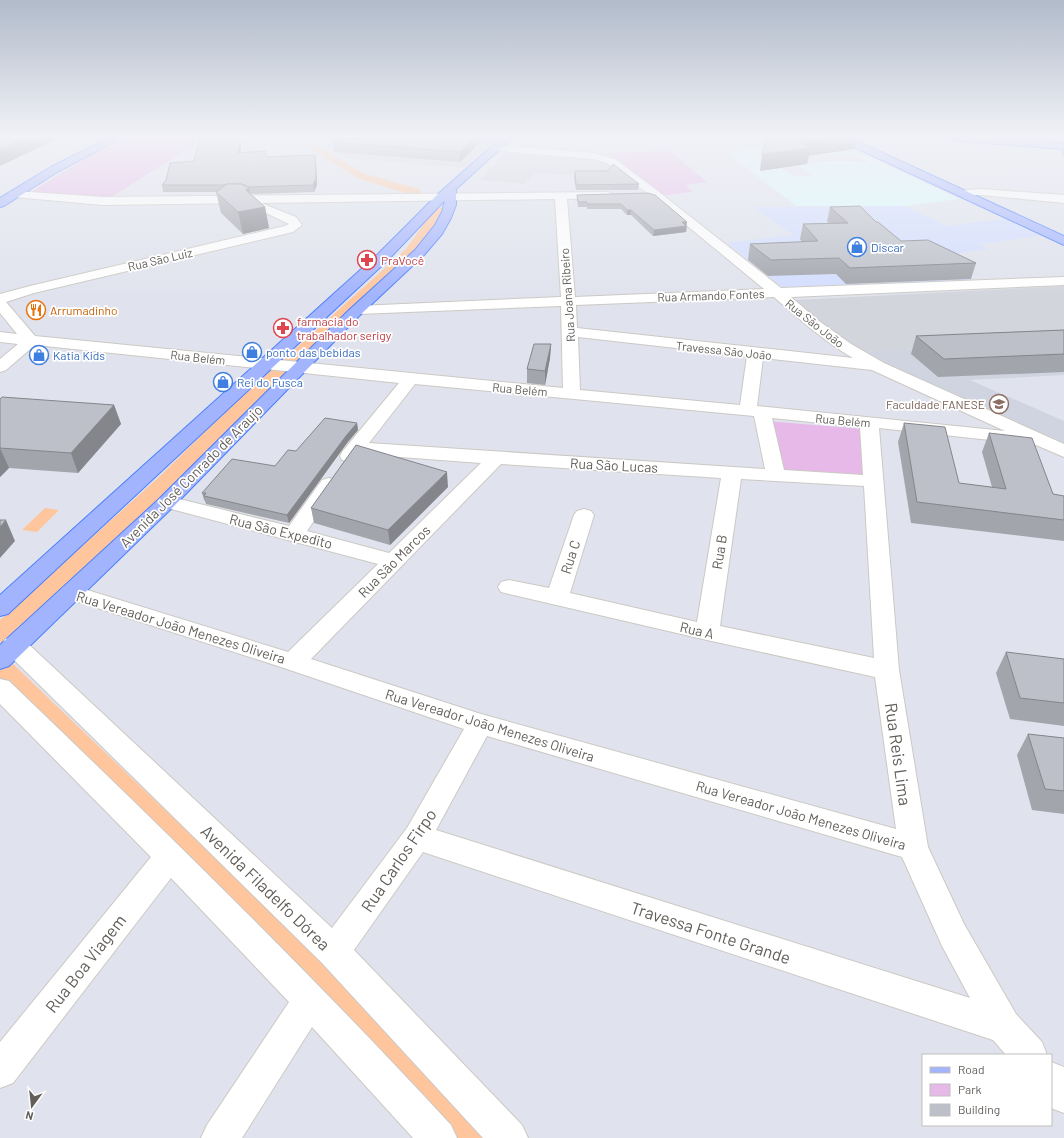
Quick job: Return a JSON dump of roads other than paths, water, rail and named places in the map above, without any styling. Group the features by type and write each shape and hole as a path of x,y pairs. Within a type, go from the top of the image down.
{"main road":[{"path":"0,203 19,191"},
{"path":"448,195 452,191"},
{"path":"957,191 1064,241"},
{"path":"982,192 1064,229"},
{"name":"Avenida José Conrado de Araujo","path":"8,652 167,502 226,438 358,310 408,264 429,242 440,227 447,214 448,195"},
{"name":"Avenida José Conrado de Araujo","path":"0,608 179,448 448,195"},
{"path":"179,448 226,438"}],"street":[{"name":"Rua São João","path":"651,191 831,337 878,366 1064,451"},
{"path":"961,193 982,192 1064,199"},
{"path":"14,194 103,201 448,195 616,194"},
{"path":"639,194 655,194"},
{"name":"Rua Joana Ribeiro","path":"561,195 570,332 572,394"},
{"name":"Rua São Luiz","path":"0,299 30,290 289,229 296,225 292,220 244,199"},
{"name":"Rua Armando Fontes","path":"358,310 1064,281"},
{"name":"Rua São Luiz","path":"0,286 30,290"},
{"path":"0,304 31,341 0,367"},
{"name":"Travessa São João","path":"570,332 755,354 878,366"},
{"name":"Rua Belém","path":"0,337 298,368 869,422 1041,440"},
{"path":"755,354 755,412 776,475"},
{"path":"294,534 355,448 411,379"},
{"name":"Rua Reis Lima","path":"869,422 887,670 913,847 953,936 1004,1026 1028,1054"},
{"name":"Rua São Lucas","path":"355,448 496,458 873,480"},
{"name":"Rua São Marcos","path":"293,662 496,458"},
{"name":"Rua B","path":"707,632 732,472"},
{"name":"Rua São Expedito","path":"167,502 394,561"},
{"name":"Rua C","path":"557,598 584,515"},
{"name":"Rua A","path":"509,587 707,632 887,670"},
{"name":"Rua Vereador João Menezes Oliveira","path":"71,592 293,662 480,724 913,847"},
{"name":"Avenida Filadelfo Dórea","path":"8,652 334,952 509,1138"},
{"path":"0,688 170,856 310,1000 438,1138"},
{"name":"Rua Carlos Firpo","path":"334,952 418,837 480,724"},
{"name":"Travessa Fonte Grande","path":"418,837 1004,1026"},
{"name":"Rua Boa Viagem","path":"0,1070 170,856"},
{"path":"220,1138 310,1000"},
{"path":"1052,1081 1064,1095"}],"waterway":[{"path":"0,634 166,481 231,417 411,252 439,211"},
{"path":"0,667 336,1000 468,1138"}],"place":[{"name":"Discar","path":"857,247"},
{"name":"PraVocê","path":"367,260"},
{"name":"Arrumadinho","path":"36,310"},
{"name":"farmacia do trabalhador serigy","path":"283,328"},
{"name":"ponto das bebidas","path":"252,352"},
{"name":"Katia Kids","path":"39,355"},
{"name":"Rei do Fusca","path":"223,382"},
{"name":"Faculdade FANESE","path":"999,404"}]}
